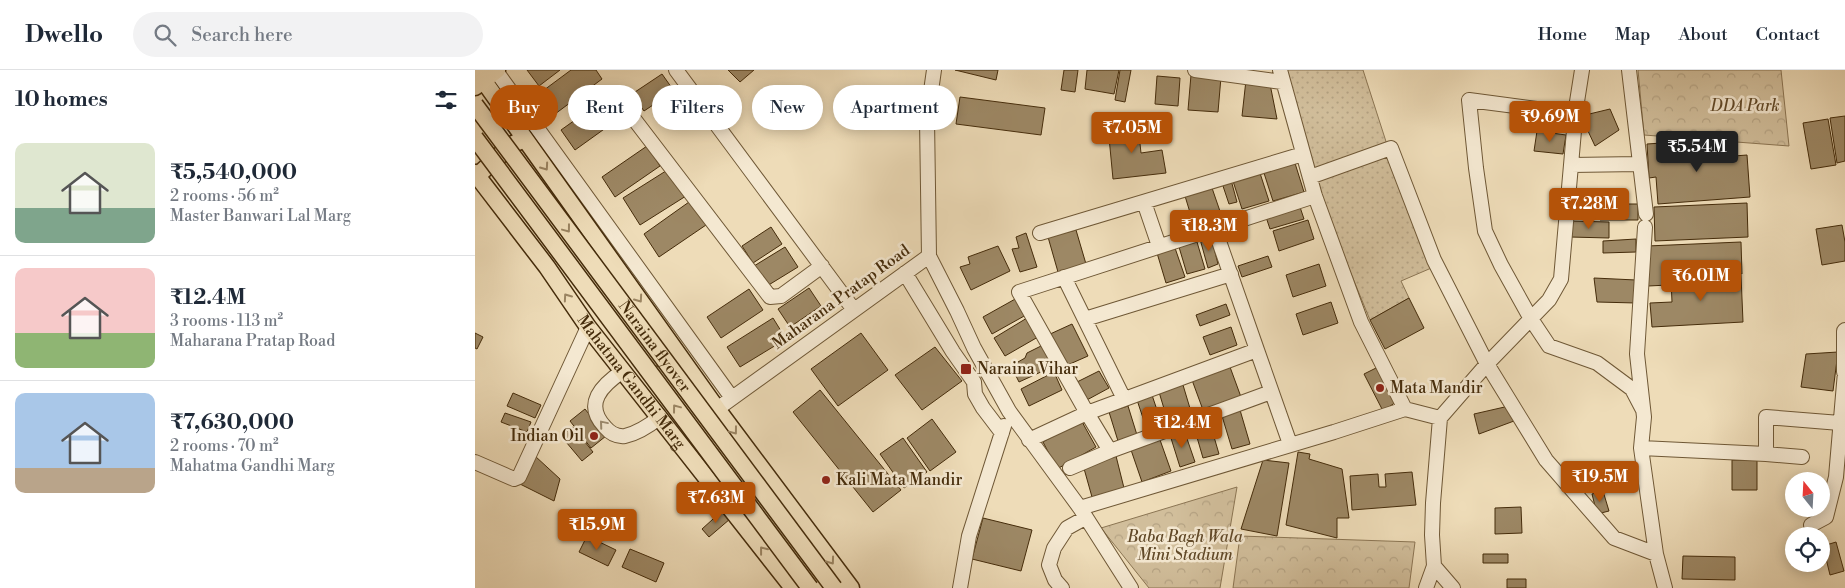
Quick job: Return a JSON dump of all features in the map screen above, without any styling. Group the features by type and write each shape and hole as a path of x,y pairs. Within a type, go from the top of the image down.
{"main road":[{"path":"485,76 524,138 717,408 851,588"},
{"name":"Naraina flyover","path":"475,105 834,588"},
{"name":"Naraina flyover","path":"475,138 810,588"},
{"path":"476,176 511,145 524,138"},
{"name":"Mahatma Gandhi Marg","path":"476,176 547,267 588,327 793,588"},
{"path":"781,572 792,559 816,541"}],"street":[{"path":"676,70 854,310"},
{"path":"929,256 927,119 934,70"},
{"path":"1195,70 1281,76 1309,178 1361,322 1405,409"},
{"path":"1426,588 1434,566 1432,535 1433,503 1440,418 1487,364 1549,300 1561,278 1575,114 1582,70"},
{"path":"1629,70 1645,221 1637,354 1643,410 1641,448 1656,554 1665,588"},
{"path":"485,76 732,398"},
{"path":"1575,114 1469,100 1485,231 1531,319 1549,346 1597,363 1632,390 1643,410"},
{"path":"641,130 770,297 781,296 822,266"},
{"path":"1309,178 1391,148 1435,260 1487,364 1546,460 1614,538 1656,554"},
{"path":"1039,233 1303,154"},
{"path":"1571,165 1639,164"},
{"path":"1110,451 1019,292 1315,196"},
{"path":"1144,202 1159,246"},
{"path":"1215,227 1290,444"},
{"name":"Maharana Pratap Road","path":"717,408 929,256 974,348 1009,411 1083,513 1131,588"},
{"path":"905,274 953,352 974,382 975,394 983,408 1002,433"},
{"path":"1085,319 1231,274"},
{"path":"1064,277 1124,399"},
{"path":"475,462 514,479 519,477 588,327"},
{"path":"1811,525 1826,517 1836,477 1844,372 1845,330"},
{"path":"1029,440 1087,413 1257,350"},
{"path":"623,371 605,385 597,397 594,406 595,415 603,426 612,434 623,436 638,431 660,417"},
{"path":"1070,468 1110,451 1271,392"},
{"path":"1062,588 1055,580 1049,565 1054,548 1067,528 1083,513 1290,444 1405,409 1440,418"},
{"path":"960,588 969,536 1009,411"},
{"path":"1766,454 1766,417 1840,423"},
{"path":"1641,448 1803,457"},
{"path":"1434,566 1453,588"}],"green space":[{"path":"1283,70 1363,70 1390,154 1443,263 1401,281 1409,298 1370,320 1318,193"},
{"name":"DDA Park","path":"1638,70 1781,70 1789,146 1644,135"},
{"name":"Baba Bagh Wala Mini Stadium","path":"1237,487 1220,588 1149,588 1101,528"},
{"path":"1240,536 1415,542 1409,588 1233,588"}],"building":[{"path":"527,70 560,70 540,85 538,85"},
{"path":"571,70 596,70 602,79 594,85 568,85 568,104 558,112 558,85 551,85"},
{"path":"728,70 754,70 740,82"},
{"path":"955,70 998,70 996,80"},
{"path":"1064,70 1078,70 1075,92 1061,90"},
{"path":"1087,70 1119,70 1114,94 1085,89"},
{"path":"1120,70 1131,70 1125,102 1115,100"},
{"path":"662,74 670,85 652,85 652,106 644,111 642,108 642,87"},
{"path":"1191,75 1221,77 1218,112 1188,110"},
{"path":"1157,76 1180,78 1178,106 1155,104"},
{"path":"1246,80 1270,84 1277,119 1242,116"},
{"path":"960,97 1045,108 1041,135 957,124"},
{"path":"1610,109 1619,130 1595,146 1581,116"},
{"path":"1845,116 1845,161 1837,163 1830,118"},
{"path":"1828,119 1836,165 1811,169 1803,123"},
{"path":"568,125 568,130 603,130 575,150 561,130"},
{"path":"1138,125 1141,153 1162,150 1166,173 1113,179 1108,127"},
{"path":"1537,131 1566,135 1563,154 1534,151"},
{"path":"1691,141 1692,151 1733,148 1734,156 1747,155 1750,197 1658,204 1656,177 1649,178 1647,144"},
{"path":"647,146 660,166 615,197 602,177"},
{"path":"1294,160 1304,192 1273,201 1263,170"},
{"path":"669,169 686,196 640,225 623,198"},
{"path":"1259,170 1269,201 1242,209 1232,178"},
{"path":"1231,180 1237,202 1229,204 1222,183"},
{"path":"1212,188 1223,220 1195,229 1185,196"},
{"path":"689,202 706,225 659,257 644,234"},
{"path":"1747,203 1748,237 1655,241 1654,207"},
{"path":"1299,204 1304,219 1270,229 1265,214"},
{"path":"1600,204 1638,204 1638,220 1600,220"},
{"path":"1308,220 1314,239 1279,251 1273,231"},
{"path":"1570,221 1609,222 1609,238 1570,237"},
{"path":"1842,225 1845,242 1845,261 1822,265 1816,229"},
{"path":"771,227 782,244 753,263 742,246"},
{"path":"1076,230 1086,264 1058,272 1048,237"},
{"path":"1026,233 1037,267 1020,272 1012,249 1019,248 1016,237"},
{"path":"1211,236 1218,264 1208,268 1200,239"},
{"path":"1636,239 1636,252 1603,253 1603,241"},
{"path":"1197,242 1205,269 1187,274 1179,247"},
{"path":"1741,242 1742,274 1668,277 1669,285 1648,286 1647,246"},
{"path":"998,246 1010,271 971,290 960,267 970,264 968,257"},
{"path":"785,247 798,267 767,286 754,266"},
{"path":"1175,248 1185,277 1166,283 1157,253"},
{"path":"1268,256 1272,267 1242,277 1238,266"},
{"path":"1319,264 1326,286 1293,297 1286,275"},
{"path":"1741,275 1743,322 1652,327 1650,303 1672,302 1671,279"},
{"path":"1594,278 1636,280 1636,303 1597,302"},
{"path":"809,288 821,306 790,327 778,309"},
{"path":"749,289 763,310 721,338 707,317"},
{"path":"1017,298 1026,315 992,334 983,317"},
{"path":"1409,298 1424,328 1385,349 1370,320"},
{"path":"1331,302 1338,323 1303,335 1296,314"},
{"path":"1226,304 1230,315 1200,326 1196,315"},
{"path":"773,318 786,339 740,367 727,347"},
{"path":"1027,318 1038,337 1005,356 994,338"},
{"path":"1072,324 1088,356 1063,367 1048,335"},
{"path":"1231,327 1237,345 1210,355 1203,337"},
{"path":"475,333 483,337 477,349 475,348"},
{"path":"861,333 888,370 838,406 811,369"},
{"path":"1045,344 1054,366 1019,382 1011,366 1025,358 1027,353"},
{"path":"935,347 962,381 922,410 895,375"},
{"path":"1838,352 1833,391 1801,387 1806,354"},
{"path":"1230,367 1241,397 1203,410 1192,380"},
{"name":"Mata Mandir","path":"1378,367 1396,402 1383,411 1364,374"},
{"path":"1099,371 1109,388 1085,401 1075,383"},
{"path":"1054,372 1062,390 1029,406 1021,389"},
{"path":"1183,385 1192,415 1168,422 1159,392"},
{"path":"820,390 901,490 873,512 793,412"},
{"path":"513,393 541,405 535,418 507,406"},
{"path":"1152,395 1162,425 1147,430 1137,400"},
{"path":"1128,406 1137,435 1118,441 1109,412"},
{"path":"1509,406 1514,421 1479,434 1474,414"},
{"path":"585,409 606,436 591,448 570,421"},
{"path":"1240,410 1250,444 1232,449 1222,416"},
{"path":"505,413 531,422 527,432 501,422"},
{"path":"932,419 956,452 930,471 907,438"},
{"path":"1081,420 1096,447 1057,469 1043,442"},
{"path":"1210,423 1219,454 1203,458 1194,427"},
{"path":"573,427 593,452 582,461 561,436"},
{"path":"1184,430 1195,462 1180,467 1170,435"},
{"path":"1159,437 1171,471 1142,482 1130,447"},
{"path":"903,438 927,472 904,488 880,454"},
{"path":"1298,452 1310,454 1309,459 1342,469 1349,518 1337,518 1337,538 1286,525"},
{"path":"535,456 560,479 554,501 520,484"},
{"path":"1116,456 1124,488 1092,497 1083,465"},
{"path":"1263,460 1289,463 1277,536 1241,529"},
{"path":"1732,460 1757,460 1757,490 1732,490"},
{"path":"1412,472 1416,505 1352,510 1350,476 1378,474 1379,487 1386,487 1385,474"},
{"path":"1603,491 1609,511 1597,514 1592,494"},
{"path":"1521,507 1522,533 1495,534 1495,508"},
{"path":"723,510 730,519 709,537 702,529"},
{"path":"983,518 1032,530 1021,571 972,559"},
{"path":"587,536 616,550 608,566 579,552"},
{"path":"1836,542 1844,571 1830,575 1829,572 1830,544"},
{"path":"630,549 664,563 656,582 622,567"},
{"path":"1483,554 1508,554 1508,563 1483,563"},
{"path":"1683,556 1735,557 1735,580 1682,579"},
{"path":"1507,579 1526,579 1526,588 1507,588"}],"place":[{"name":"Naraina Vihar","path":"966,369"},
{"name":"Mata Mandir","path":"1380,388"},
{"name":"Indian Oil","path":"594,436"},
{"name":"Kali Mata Mandir","path":"826,480"}]}
